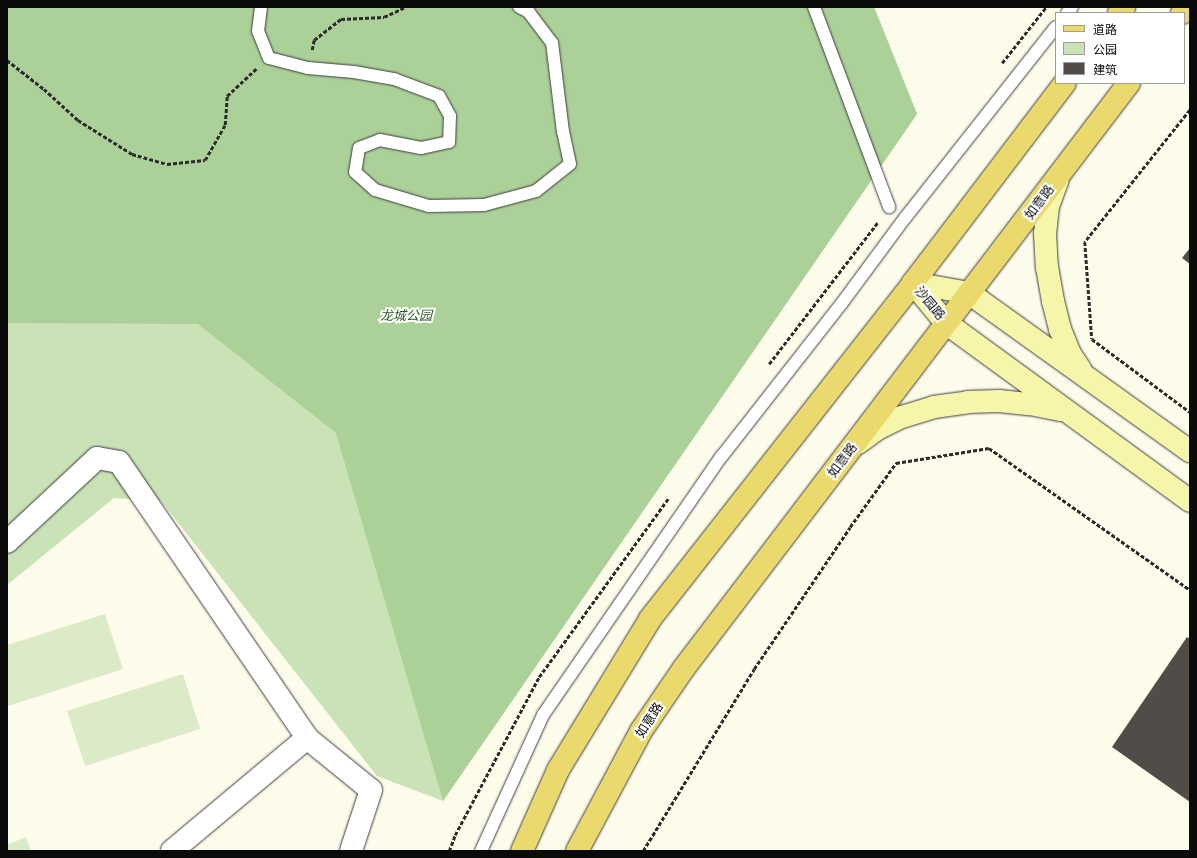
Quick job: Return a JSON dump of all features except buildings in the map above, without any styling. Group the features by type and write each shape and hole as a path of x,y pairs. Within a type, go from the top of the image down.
{"main road":[{"path":"522,851 558,770 650,619 913,283 969,207 1064,84"},
{"name":"如意路","path":"577,851 641,732 675,681 1128,84"}],"street":[{"path":"1060,174 1048,206 1045,233 1047,267 1060,330 1070,354 1084,375"},
{"name":"沙园路","path":"913,283 969,293 1190,451"},
{"name":"沙园路","path":"913,283 946,323 1190,501"},
{"path":"850,449 877,429 902,417 934,407 968,402 999,401 1066,410"},
{"path":"7,542 97,458 119,462 307,738 371,790 351,851"},
{"path":"172,851 307,738"}],"lane":[{"path":"261,7 258,31 269,58 308,68 354,72 394,79 439,96 450,116 449,142 421,148 380,140 359,148 355,172 375,190 429,206 484,205 536,191 570,164 563,132 552,43 529,12 519,7"},
{"path":"814,7 889,207"},
{"path":"481,851 543,715 722,456 842,303 905,218 1055,28"}],"path":[{"path":"308,68 314,40 341,19 384,17 405,7"},
{"path":"7,60 44,89 78,120 132,154 167,164 205,160 224,125 227,96 269,58"},
{"path":"1190,110 1085,242 1092,339 1190,412"},
{"path":"643,851 754,669 850,527 896,463 990,448 1190,590"}],"green space":[{"name":"龙城公园","path":"7,7 874,7 917,114 443,801 377,776 161,501 114,498 7,585"},
{"name":"龙城公园","path":"7,7 874,7 917,114 443,801 336,433 198,324 7,323"},
{"path":"105,614 123,669 8,706 7,645"},
{"path":"183,674 200,729 85,766 67,711"},
{"path":"26,837 31,851 7,851 7,845"}]}
